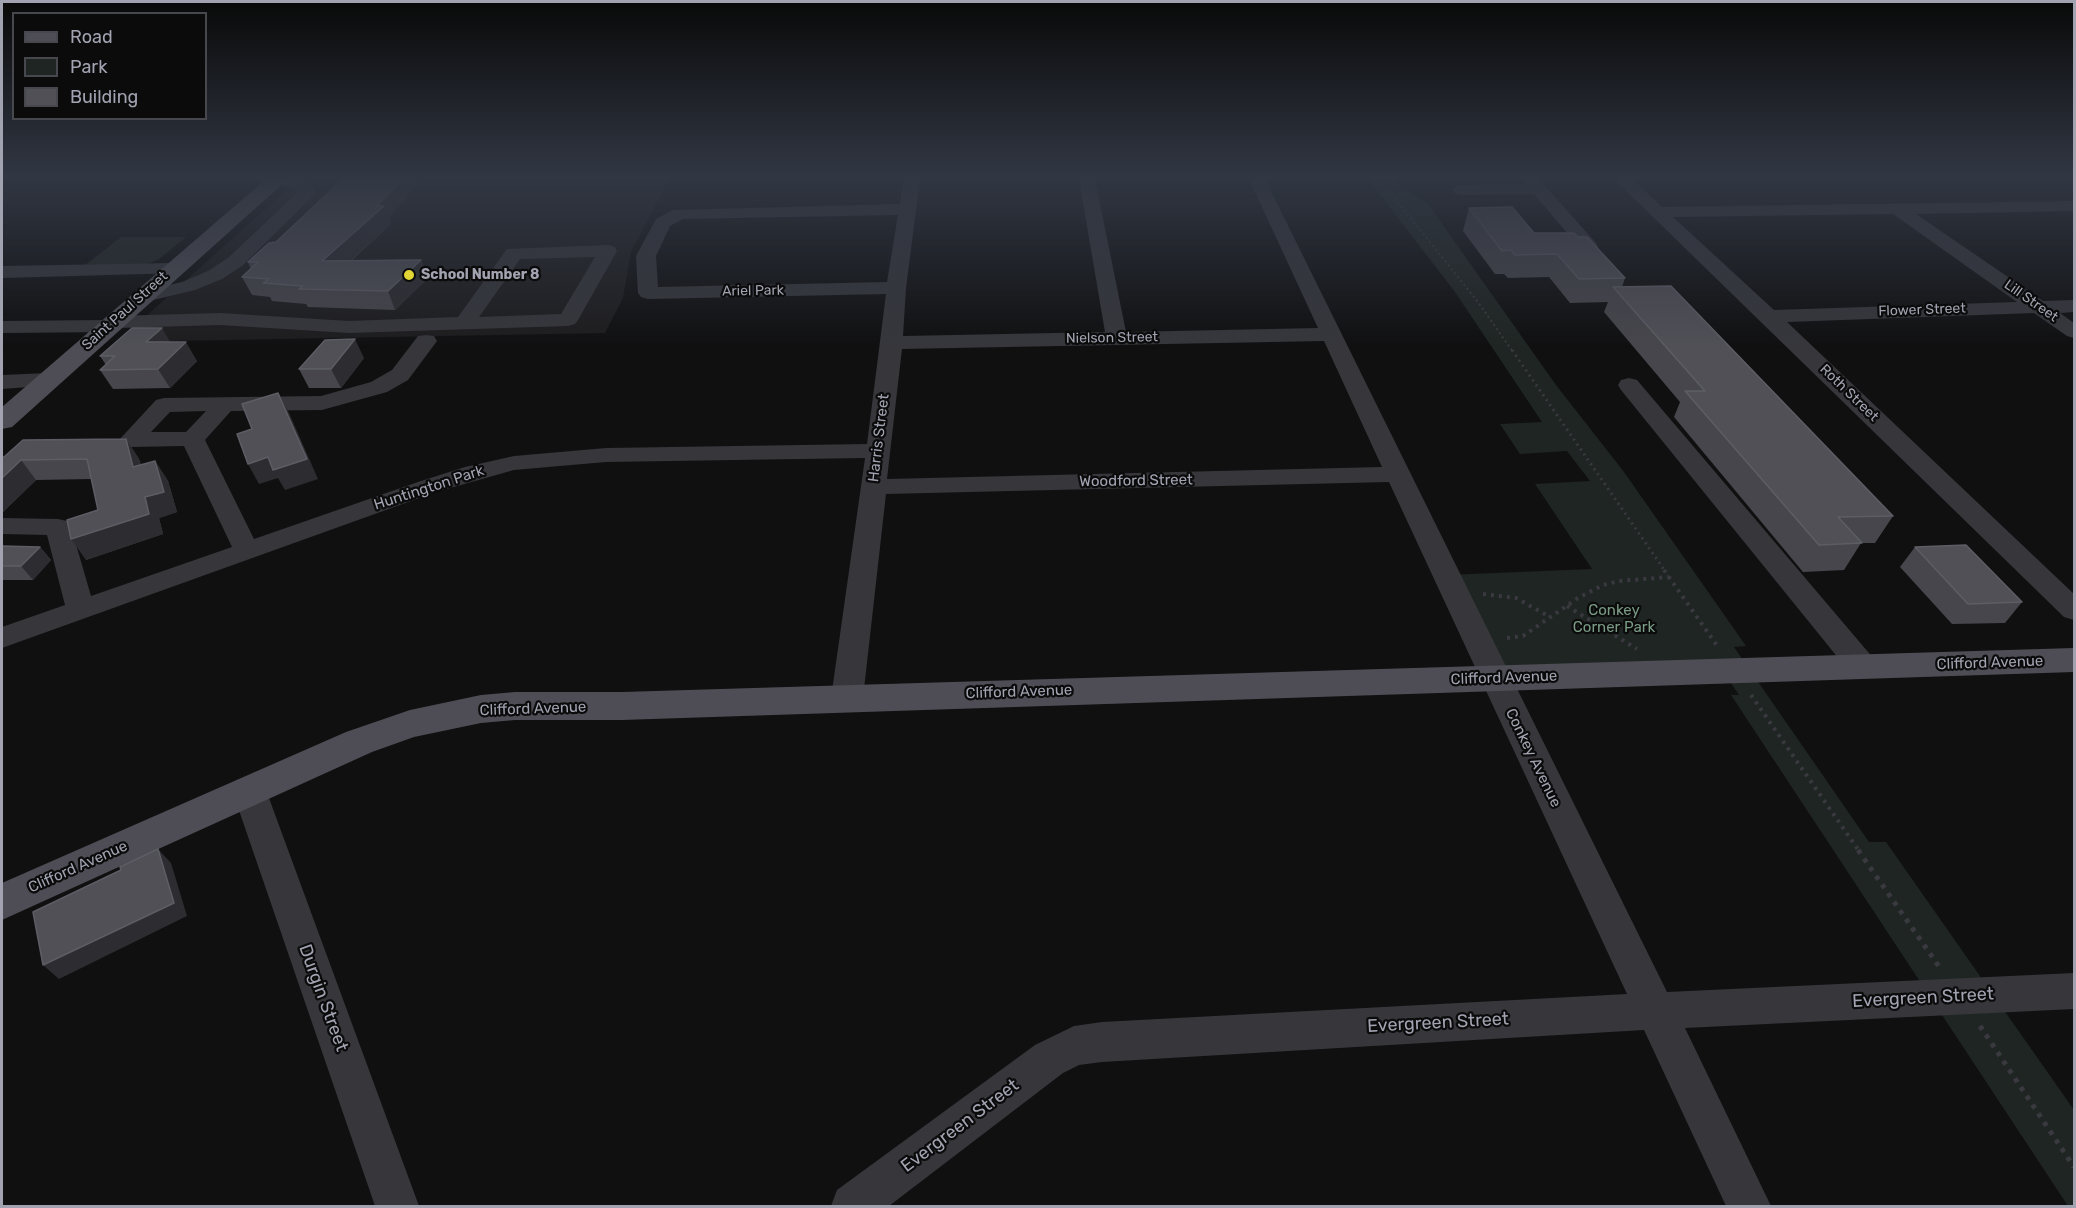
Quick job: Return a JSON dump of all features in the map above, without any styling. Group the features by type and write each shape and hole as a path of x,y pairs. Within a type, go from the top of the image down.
{"main road":[{"name":"Saint Paul Street","path":"2,421 212,235"},
{"name":"Clifford Avenue","path":"2,902 249,790 380,735 410,724 514,706 622,706 2074,660"}],"street":[{"path":"141,297 188,286 214,275 235,262 263,235"},
{"name":"Ariel Park","path":"655,235 645,255 648,293 896,288"},
{"name":"Harris Street","path":"848,698 904,235"},
{"path":"1098,235 1117,338"},
{"name":"Conkey Avenue","path":"1284,235 1749,1206"},
{"path":"1551,241 1573,235"},
{"name":"Roth Street","path":"1683,235 2074,610"},
{"name":"Lill Street","path":"1936,235 2074,332"},
{"path":"2,327 220,319 349,327 568,320 608,251 514,253 464,323"},
{"path":"2,272 173,269"},
{"name":"Flower Street","path":"1769,316 2074,306"},
{"name":"Nielson Street","path":"892,343 1331,334"},
{"path":"225,404 193,438 131,440 164,405 225,404 322,403 366,392 400,375 426,341"},
{"path":"2,382 48,380"},
{"path":"1629,385 1863,667"},
{"path":"193,438 248,551"},
{"name":"Huntington Park","path":"2,638 427,487 474,472 514,463 606,455 878,451"},
{"name":"Woodford Street","path":"873,487 1399,474"},
{"path":"2,526 58,527 81,610"},
{"name":"Durgin Street","path":"249,790 397,1206"},
{"name":"Evergreen Street","path":"853,1206 1050,1059 1074,1046 1655,1011 2074,991"}],"path":[{"path":"1476,638 1524,636 1567,605 1603,585 1627,580 1670,577"},
{"path":"1456,595 1503,595 1527,602 1551,617"},
{"path":"1567,605 1635,647 1651,673"}],"shaded area":[{"name":"School Number 8","path":"236,235 640,235 631,252 623,298 605,333 117,342"}],"green space":[{"name":"Conkey Corner Park","path":"1411,235 1450,235 1556,385 1624,472 1746,646 1734,647 1869,842 1886,842 2074,1110 2074,1206 2068,1206 1731,695 1739,695 1723,671 1495,678 1446,575 1592,569 1535,484 1590,481 1567,451 1520,454 1500,424 1542,422 1455,292"},
{"path":"121,237 186,237 158,260 146,264 85,265"}],"building":[{"path":"283,235 351,235 322,261 421,260 388,291 299,289 303,286 263,283 269,279 242,277 258,262 248,262 269,243 276,242"},
{"path":"1490,235 1587,237 1625,278 1579,279 1557,254 1515,255 1511,250 1502,251"},
{"path":"1671,286 1893,516 1838,517 1862,543 1819,545 1685,391 1705,391 1613,287"},
{"path":"132,328 162,328 146,342 186,342 158,369 100,370 115,356 100,356"},
{"path":"355,339 331,369 299,369 325,340"},
{"path":"278,393 307,459 273,470 268,457 248,464 237,434 252,429 242,404"},
{"path":"126,439 133,467 155,461 164,492 145,497 149,514 71,539 67,520 98,510 87,459 21,460 2,478 2,457 23,440"},
{"path":"1966,545 2022,602 1968,604 1915,547"},
{"path":"2,546 40,547 21,566 2,566"},
{"path":"158,849 174,903 43,965 33,912 121,870 120,867"}],"place":[{"name":"School Number 8","path":"409,275"}]}
